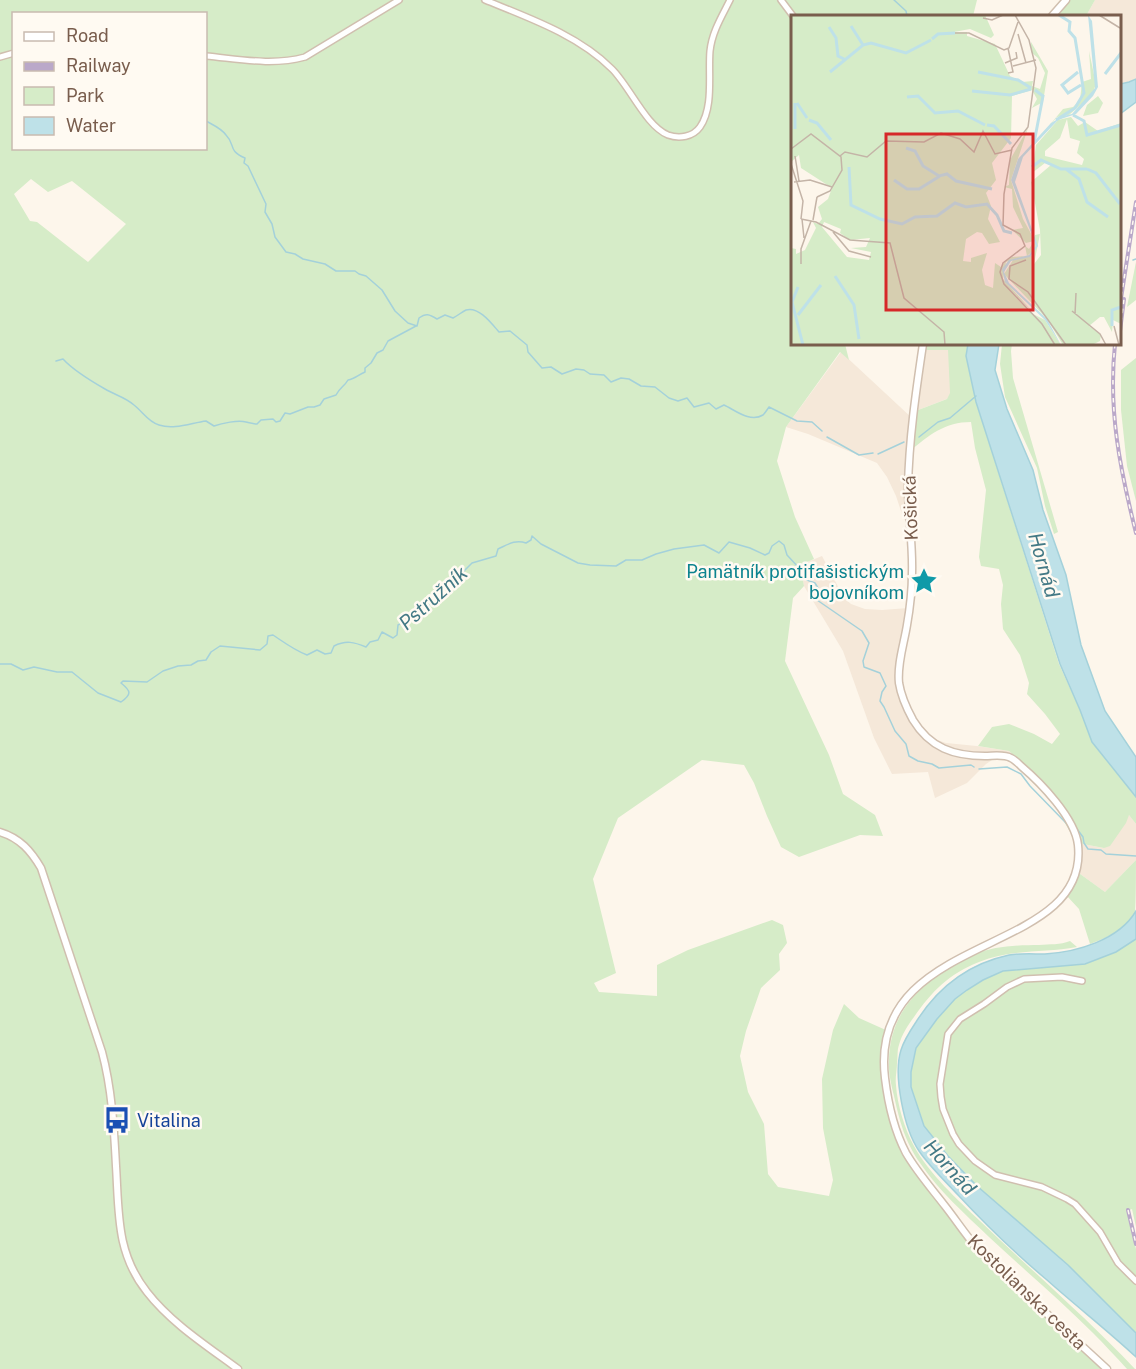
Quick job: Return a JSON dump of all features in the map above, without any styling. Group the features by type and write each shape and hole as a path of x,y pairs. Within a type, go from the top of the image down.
{"street":[{"path":"207,56 273,62 305,57 399,0"},
{"path":"485,0 534,20 588,50 612,69 656,127 666,134 677,137 689,136 699,128 705,116 709,96 710,50 713,36 730,0"},
{"path":"781,0 792,15"},
{"path":"1053,15 1066,0"},
{"name":"Košická","path":"923,345 908,491 912,582 899,664 899,684 906,705 923,735 937,746 952,752 970,756 1010,756 1034,777 1071,824"},
{"name":"Kostolianska cesta","path":"1071,824 1078,842 1078,858 1076,871 1069,888 1047,912 1020,928 960,957 927,978 915,989 903,1001 895,1014 888,1031 883,1060 892,1117 907,1155 916,1168 977,1247 1107,1369"},
{"path":"0,832 26,847 41,868 102,1052 113,1123 119,1223 130,1263 140,1282 160,1307 238,1369"},
{"path":"1082,981 1062,977 1024,979 1007,987 960,1019 948,1034 940,1084 943,1109 959,1144 975,1161 996,1175 1044,1188 1067,1198 1100,1232 1118,1263 1136,1281"}],"shaded area":[{"path":"1095,0 1136,0 1136,79 1121,84 1121,15 1087,15"},
{"path":"921,350 949,350 957,395 913,412"},
{"path":"841,352 913,419 908,520 904,520 887,477 877,463 786,427"},
{"path":"822,556 844,598 851,604 865,609 908,608 900,686 901,701 929,737 946,743 1009,751 1016,757 998,756 986,764 967,783 935,798 928,772 892,774 874,738 843,651 804,586 800,565"},
{"path":"1129,815 1136,824 1136,860 1105,892 1076,871 1078,853 1073,837 1083,844 1104,848"}],"green space":[{"path":"0,0 977,0 973,15 791,15 791,345 845,345 849,360 840,352 786,427 777,461 795,517 814,559 800,565 804,586 793,598 785,661 829,755 843,794 875,815 883,836 860,835 799,857 781,847 744,765 702,760 618,818 593,879 616,973 594,983 599,992 657,996 657,965 688,950 772,920 783,925 787,943 779,954 780,970 761,988 740,1056 748,1092 764,1124 768,1174 778,1187 829,1196 833,1180 823,1128 822,1079 833,1030 844,1004 859,1018 888,1031 883,1060 886,1087 892,1117 907,1155 955,1220 1039,1307 1107,1369 0,1369","holes":["31,179 48,192 72,181 126,224 88,262 37,222 30,221 14,194"]},
{"path":"1065,0 1095,0 1087,15 1054,15"},
{"path":"1136,262 1136,300 1127,307"},
{"path":"922,345 968,345 966,356 976,402 1059,664 1092,742 1136,797 1136,824 1129,815 1110,846 1104,848 1083,844 1073,837 1047,792 1025,765 1009,751 978,746 992,727 1009,724 1052,744 1060,734 1027,694 1029,683 1020,655 1003,629 1001,604 1003,585 999,569 981,566 979,557 986,490 971,422 945,427 910,451 913,412 947,399 950,393 948,350 921,350"},
{"path":"1002,345 1012,345 1013,378 1058,532 1054,534 1037,468 1005,397 1000,364"},
{"path":"1136,358 1136,501 1127,466 1121,410 1121,370"},
{"path":"1136,860 1135,912 1128,923 1116,932 1090,944 1079,909 1067,896 1076,871 1105,892"},
{"path":"1136,939 1136,1227 1132,1209 1127,1211 1136,1249 1136,1333 1068,1265 977,1186 948,1156 924,1126 911,1087 911,1072 916,1048 937,1019 955,999 983,980 1003,971 1116,952"},
{"path":"1070,941 1077,947 1015,953 991,958 968,967 942,984 907,1026 902,1037 898,1047 897,1092 902,1117 911,1140 936,1176 1135,1369 1127,1369 1080,1320 989,1237 935,1183 920,1163 907,1139 898,1115 890,1078 891,1041 897,1023 905,1008 916,995 943,972 990,949"}],"water":[{"path":"1136,79 1136,102 1121,113 1121,84"},
{"name":"Hornád","path":"968,345 999,345 995,370 1007,409 1033,470 1043,510 1066,575 1081,645 1105,711 1136,757 1136,797 1092,742 1060,664 976,402 966,356"},
{"name":"Hornád","path":"1136,911 1136,939 1116,952 1085,964 1003,971 983,980 955,999 916,1048 911,1072 911,1087 924,1126 948,1156 977,1186 1068,1265 1136,1333 1136,1357 1013,1250 928,1163 919,1151 909,1129 901,1102 898,1073 901,1050 909,1032 934,998 955,979 980,964 1009,955 1057,953 1096,943 1119,930"}],"waterway":[{"path":"894,0 906,11 907,15"},
{"path":"207,122 222,130 234,150 245,158 244,163 248,166 266,204 265,212 272,224 275,237 286,252 325,264 336,271 355,271 366,276 382,290 395,311 408,323 417,326 419,318 426,315 437,319 445,315 453,318 471,309 485,316 499,332 510,331 527,345 528,352 542,368 551,367 562,374 576,369 584,370 590,374 604,375 611,382 621,378 629,379 641,386 655,387 669,398 678,401 687,398 694,407 709,403 716,409 724,405 753,418 763,415 769,407 797,421 812,422 822,431"},
{"path":"56,361 63,359 88,379 131,402 155,424 177,426 206,421 214,426 239,421 257,424 261,420 280,421 285,413 290,414 320,405 324,399 336,395 348,380 365,372 365,368 377,353 383,350 388,341 416,326"},
{"path":"919,437 938,422 950,418 976,396"},
{"path":"827,437 859,455 873,453"},
{"path":"878,454 904,442"},
{"name":"Pstružník","path":"0,664 11,664 23,670 34,667 57,672 72,672 98,693 121,702 129,692 121,683 123,681 147,682 163,671 206,660 211,652 220,646 260,650 267,644 268,636 273,635 307,655 317,650 325,654 331,653 334,646 346,642 366,647 370,642 378,640 382,632 393,638 397,635 398,625 422,613 424,608 430,605 430,597 441,591 472,563 496,556 498,549 511,543 526,543 531,540 532,536 541,544 578,563 616,566 626,560 642,560 674,549 704,545 719,553 729,542 765,555 779,541 807,580 815,583 818,588 817,600 862,631 869,643 863,661 864,667 880,673 886,686 880,701 895,731 906,744 909,756 939,768 971,765 974,767"},
{"name":"Pstružník","path":"979,769 1007,767 1021,774 1066,823"},
{"name":"Pstružník","path":"1074,825 1088,849 1101,850 1106,854 1136,856"}],"railway":[{"path":"1121,299 1136,202"},
{"path":"1121,323 1124,299"},
{"path":"1115,345 1114,416 1125,486 1136,533"},
{"path":"1128,1210 1136,1244"}],"place":[{"name":"Pamätník protifašistickým bojovníkom","path":"924,581"},
{"name":"Vitalina","path":"117,1120"}]}
